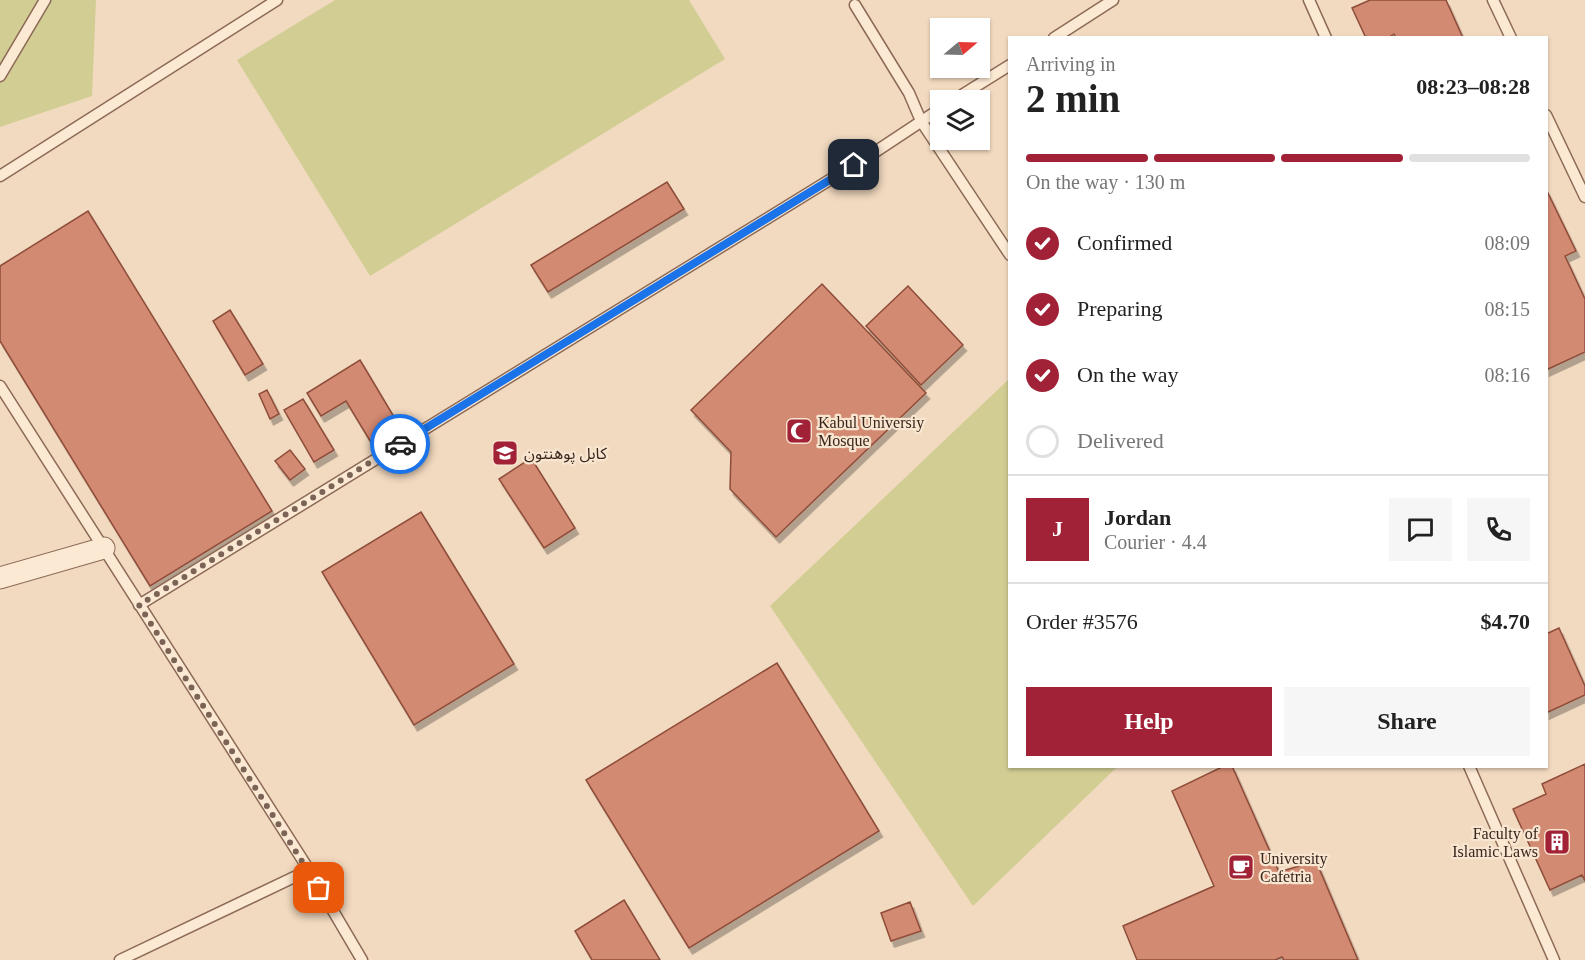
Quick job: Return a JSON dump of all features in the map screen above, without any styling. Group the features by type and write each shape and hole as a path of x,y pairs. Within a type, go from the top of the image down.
{"street":[{"path":"0,578 104,548"}],"lane":[{"path":"0,76 45,0"},
{"path":"0,176 277,0"},
{"path":"1057,36 1113,0"},
{"path":"1309,0 1325,36"},
{"path":"1493,0 1510,36"},
{"path":"855,5 909,93 921,121 1008,252"},
{"path":"970,90 1008,66"},
{"path":"139,605 875,152 930,115"},
{"path":"1548,119 1585,197"},
{"path":"0,386 309,870 362,960"},
{"path":"1469,768 1554,960"},
{"path":"120,960 309,870"}],"shaded area":[{"path":"0,0 96,0 92,96 0,127"},
{"path":"335,0 689,0 725,59 370,276 237,60"},
{"path":"1008,380 1008,768 1116,768 973,906 770,606"}],"building":[{"path":"1370,0 1446,0 1462,36 1395,36 1394,34 1365,36 1352,8"},
{"path":"667,182 684,209 548,292 531,265"},
{"path":"1548,193 1576,251 1565,256 1585,299 1585,352 1548,369"},
{"path":"88,211 272,511 150,586 0,341 0,266"},
{"name":"Kabul Universiy Mosque","path":"822,284 926,393 776,537 730,489 731,452 691,410"},
{"path":"908,286 963,345 921,385 866,326"},
{"path":"230,310 263,364 245,375 213,321"},
{"path":"360,360 403,432 375,449 346,401 321,416 307,393"},
{"path":"267,390 279,414 270,419 259,394"},
{"path":"303,399 334,450 314,462 284,410"},
{"path":"290,450 305,469 290,480 275,461"},
{"path":"531,458 575,528 544,548 499,479"},
{"path":"421,512 514,664 414,725 322,572"},
{"path":"1559,628 1585,686 1585,695 1548,712 1548,633"},
{"path":"777,663 879,831 689,948 586,780"},
{"name":"Faculty of Islamic Laws","path":"1585,764 1585,881 1582,875 1550,890 1513,809 1546,794 1542,784"},
{"name":"University Cafetria","path":"1220,768 1233,768 1279,872 1316,861 1358,960 1284,960 1282,957 1275,960 1137,960 1123,926 1214,886 1172,791"},
{"path":"624,900 660,960 592,960 575,931"},
{"path":"910,902 921,931 891,941 881,913"}],"way so far":[{"path":"319,888 139,605 400,444"}],"place":[{"name":"Kabul Universiy Mosque","path":"799,431"},
{"name":"کابل پوهنتون","path":"505,453"},
{"name":"Faculty of Islamic Laws","path":"1557,842"},
{"name":"University Cafetria","path":"1241,867"}],"route":[{"path":"400,444 854,165"}]}
